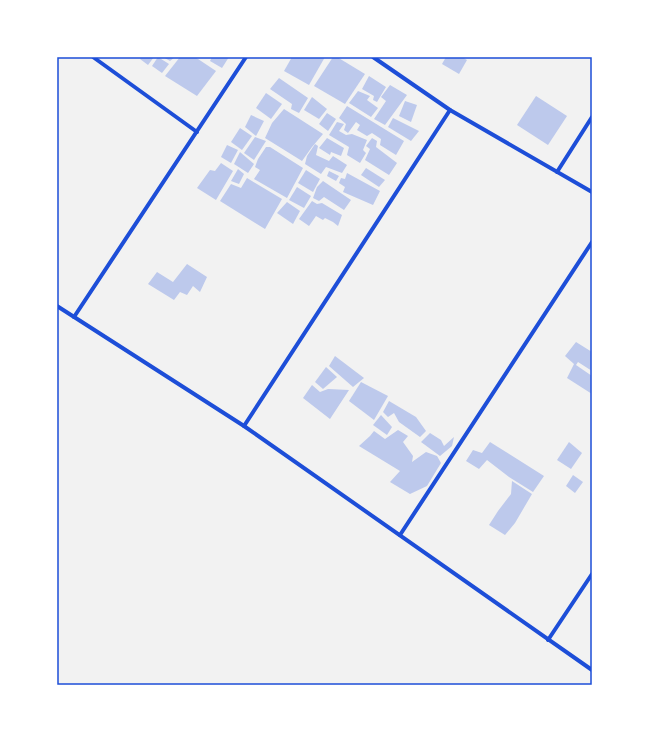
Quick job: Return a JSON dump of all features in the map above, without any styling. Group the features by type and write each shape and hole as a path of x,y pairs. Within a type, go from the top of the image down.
{"street":[{"path":"93,57 197,132"},
{"path":"74,317 246,57"},
{"path":"373,57 450,110 592,192"},
{"path":"244,426 450,110"},
{"path":"557,172 592,116"},
{"path":"400,535 592,242"},
{"path":"57,306 244,426 592,670"},
{"path":"548,640 592,574"}],"building":[{"path":"141,57 154,57 148,65 140,59"},
{"path":"158,57 169,64 162,73 152,66"},
{"path":"163,57 175,57 170,61"},
{"path":"180,57 195,57 216,71 197,96 165,76"},
{"path":"212,57 229,57 222,68 210,61"},
{"path":"292,57 325,57 309,85 284,71"},
{"path":"333,57 337,57 365,74 345,104 314,86"},
{"path":"446,57 462,57 467,60 459,74 442,64"},
{"path":"369,76 386,87 377,102 373,100 374,96 362,89"},
{"path":"279,78 308,98 299,113 291,109 292,104 270,89"},
{"path":"390,85 407,95 385,125 374,119 386,101 381,97"},
{"path":"358,91 370,96 367,100 378,108 371,117 349,103"},
{"path":"266,93 282,104 271,119 256,108"},
{"path":"536,96 567,116 548,145 517,125"},
{"path":"312,97 327,109 319,119 304,110"},
{"path":"405,101 417,105 411,122 399,116"},
{"path":"347,106 404,141 396,155 380,145 381,139 372,133 367,136 357,130 360,125 356,122 348,133 344,130 346,124 339,118"},
{"path":"284,109 323,134 302,161 265,138 272,123"},
{"path":"327,113 336,119 328,131 319,124"},
{"path":"251,115 264,121 256,136 245,127"},
{"path":"393,118 419,131 411,141 388,127"},
{"path":"337,122 344,124 339,131 346,135 352,134 367,140 363,150 366,153 360,163 347,155 349,147 329,135"},
{"path":"240,128 252,136 242,150 231,142"},
{"path":"255,137 266,141 254,160 244,153"},
{"path":"327,138 344,148 341,156 331,152 330,155 319,148"},
{"path":"372,138 377,141 376,147 397,163 389,175 365,160 370,149 366,146"},
{"path":"315,144 318,146 316,155 329,161 333,156 347,165 342,173 326,167 321,174 305,164 307,156"},
{"path":"227,145 238,150 231,163 221,157"},
{"path":"266,147 270,147 303,168 287,198 254,179 260,170 255,167 258,159"},
{"path":"240,152 254,164 248,173 234,164"},
{"path":"221,163 233,171 216,200 197,188 210,170 215,171"},
{"path":"366,168 385,180 379,187 361,175"},
{"path":"238,169 244,174 239,184 231,181"},
{"path":"306,170 320,179 313,192 298,183"},
{"path":"329,171 339,176 336,181 327,176"},
{"path":"347,173 380,191 373,205 343,192 345,187 339,183 341,178 345,179"},
{"path":"247,178 282,199 265,229 220,201 231,184 241,188"},
{"path":"323,181 351,200 344,210 324,197 319,201 313,198 317,187"},
{"path":"297,187 311,196 304,208 289,200"},
{"path":"312,201 317,204 322,203 342,215 338,226 325,218 323,220 316,216 309,226 299,219"},
{"path":"287,202 300,211 293,224 277,213"},
{"path":"187,264 207,277 200,292 193,286 187,295 180,292 174,300 148,284 157,272 173,282"},
{"path":"576,342 592,352 592,371 578,362 576,365 592,376 592,394 567,378 574,364 565,356"},
{"path":"335,356 364,378 353,387 329,366"},
{"path":"326,367 337,377 323,389 315,382"},
{"path":"361,382 388,396 374,420 349,401"},
{"path":"312,385 320,392 328,389 349,390 330,419 303,398"},
{"path":"389,401 416,417 426,431 420,437 399,422 394,413 388,417 383,412"},
{"path":"381,415 392,427 387,435 373,425"},
{"path":"398,430 408,436 403,442 413,456 412,462 426,452 437,456 441,463 427,486 410,494 390,482 400,471 359,446 374,431 385,439"},
{"path":"430,433 441,440 444,446 454,437 452,446 440,456 421,442"},
{"path":"490,442 544,476 533,492 509,477 487,460 479,469 466,461 473,450 482,453"},
{"path":"569,442 582,453 571,469 557,460"},
{"path":"573,475 583,482 575,493 566,486"},
{"path":"512,481 532,494 515,523 505,535 489,525 511,494"}]}
